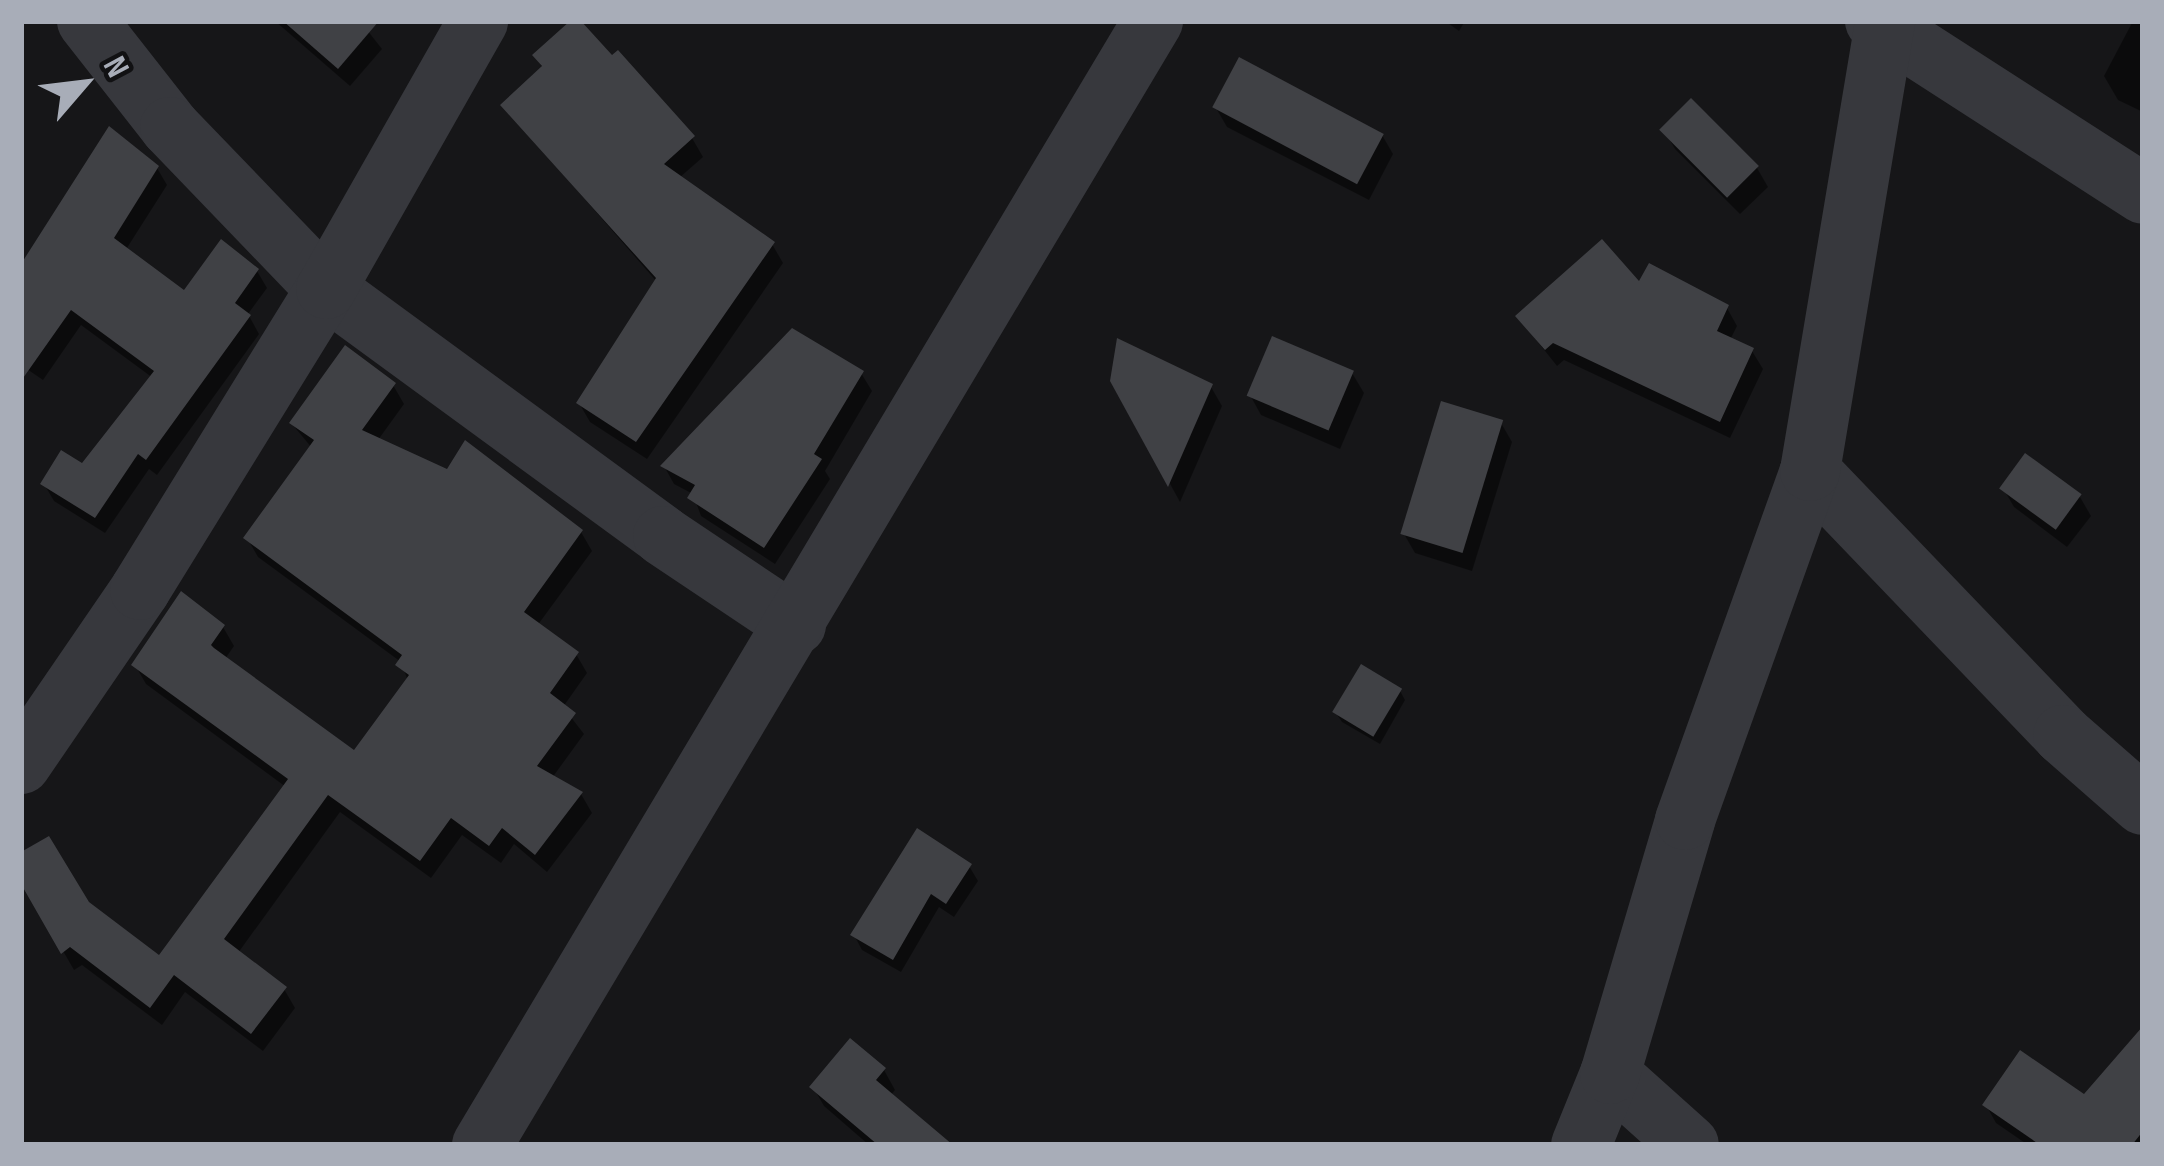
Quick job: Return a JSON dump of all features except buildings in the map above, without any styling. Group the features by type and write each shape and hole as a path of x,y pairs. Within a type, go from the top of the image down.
{"street":[{"path":"87,21 170,127 326,289 663,536 796,625"},
{"path":"21,764 140,590 326,289 478,21"},
{"path":"482,1145 1154,21"},
{"path":"1581,1145 1610,1074 1685,820 1810,471 1881,22 2143,194"},
{"path":"1810,471 2063,735 2143,805"},
{"path":"1610,1074 1689,1145"}]}
